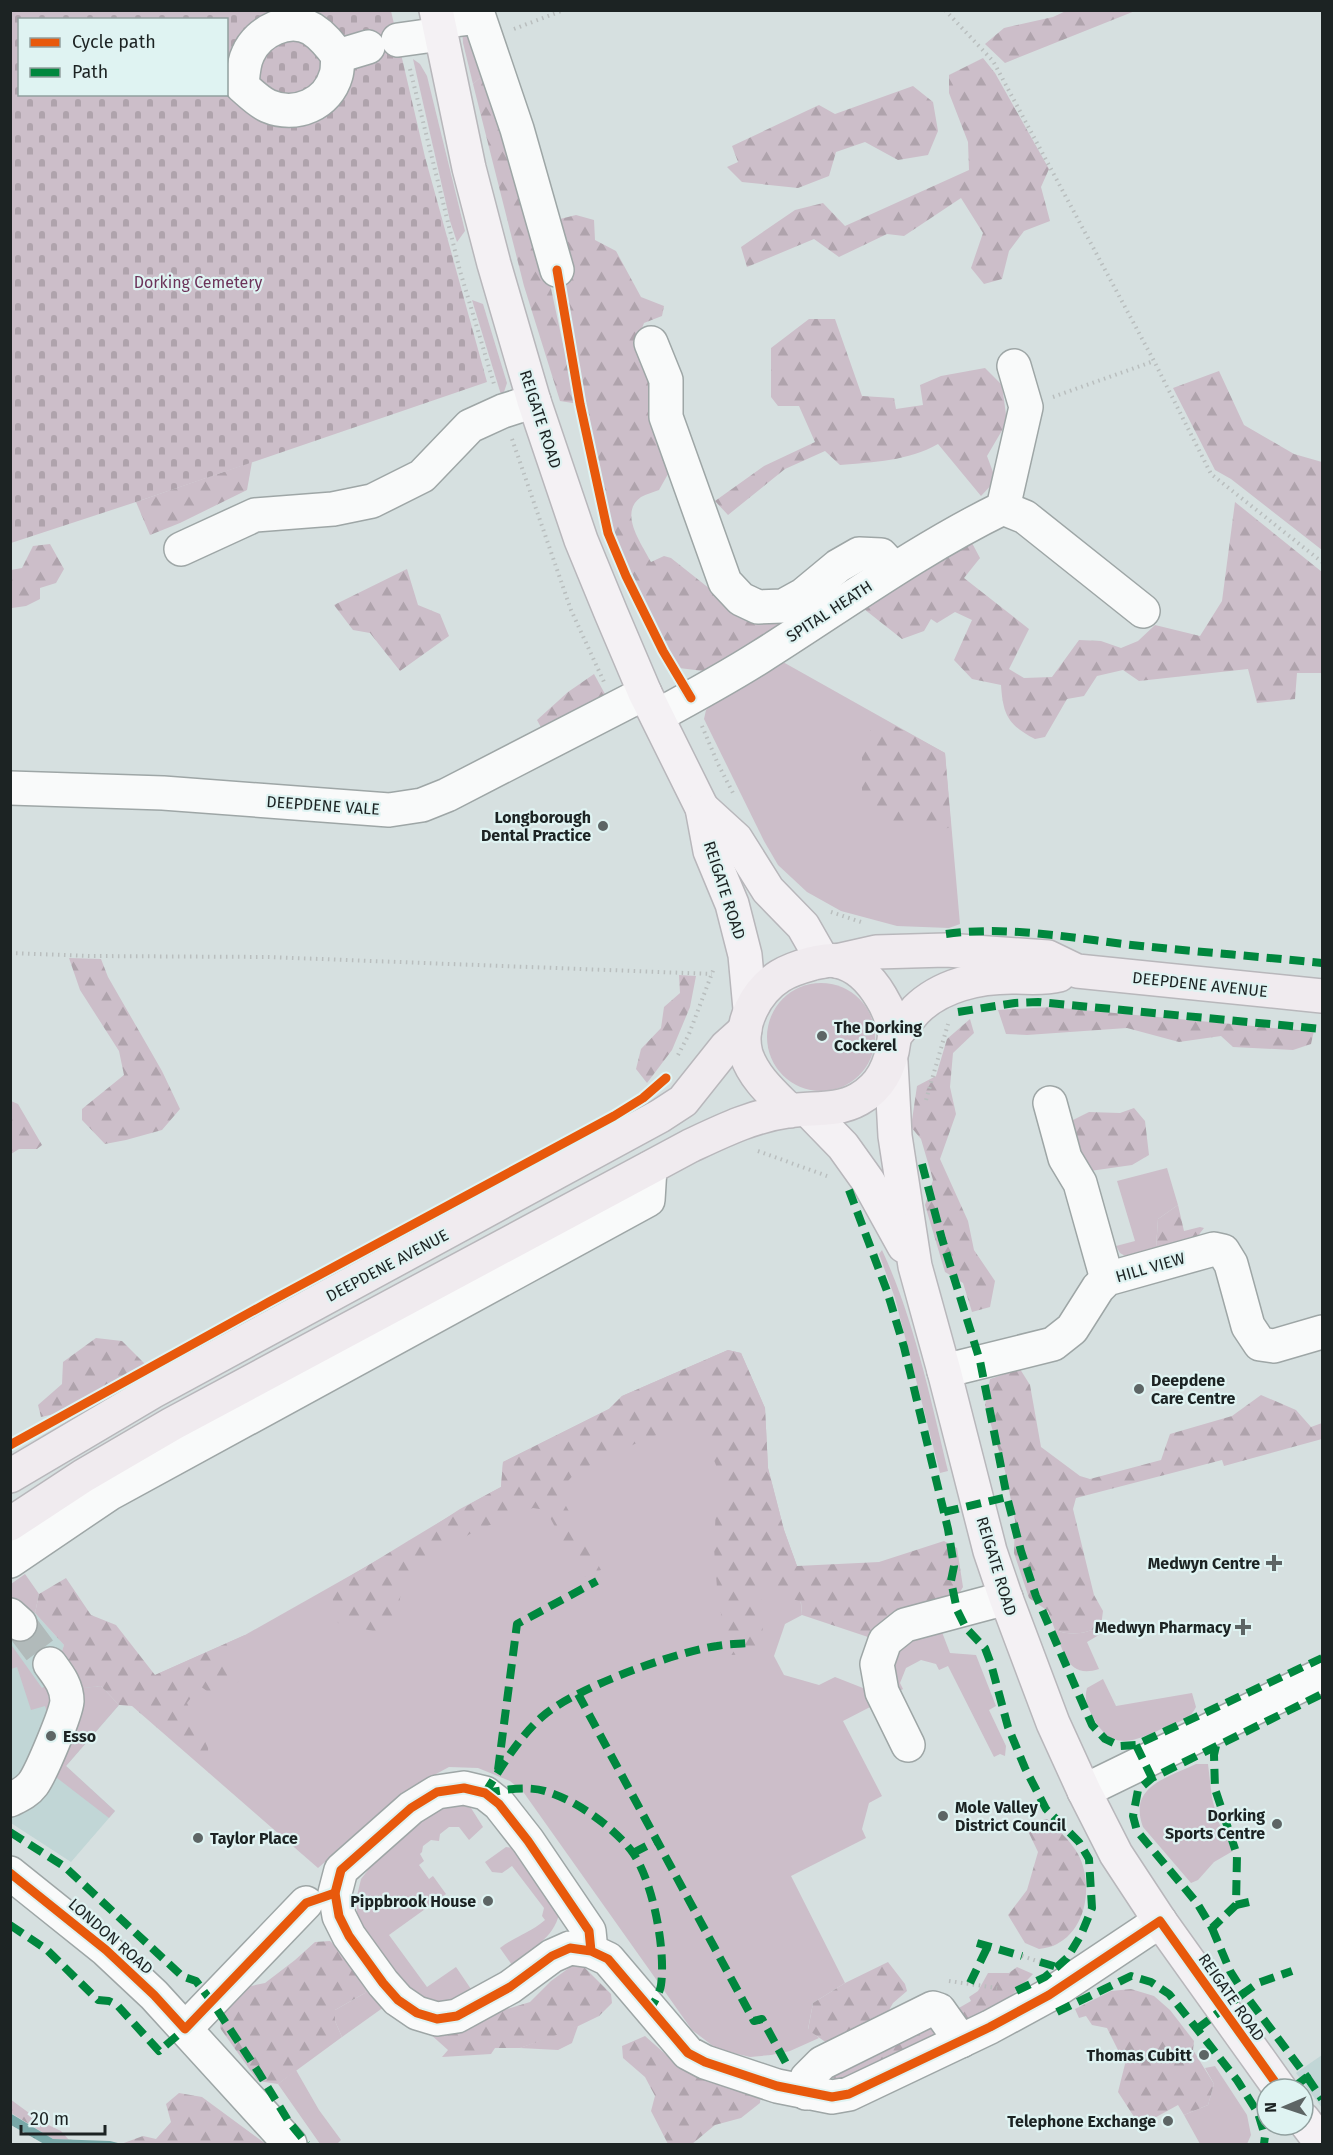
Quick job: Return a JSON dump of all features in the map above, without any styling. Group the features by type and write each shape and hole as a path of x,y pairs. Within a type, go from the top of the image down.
{"highway":[{"path":"800,1111 755,1074 746,1052 747,1019 766,989 779,976 802,966 876,952 946,950 1048,957 1077,971"},
{"path":"830,961 856,969 872,982 887,1006 893,1049"},
{"path":"10,1524 83,1476 172,1424 735,1124 764,1116 839,1108 859,1099 876,1085 893,1049 918,1009 952,987 969,982 1010,977 1046,978 1077,971"},
{"name":"DEEPDENE AVENUE","path":"1077,971 1323,996"},
{"name":"DEEPDENE AVENUE","path":"10,1476 152,1392 660,1116 683,1101 747,1019"}],"main road":[{"name":"REIGATE ROAD","path":"439,22 469,168 494,264 534,400 580,540 651,705 702,808 710,851 732,904 745,955 747,1019"},
{"name":"REIGATE ROAD","path":"702,808 736,839 768,890 803,926 830,961"},
{"name":"REIGATE ROAD","path":"893,1049 895,1136 915,1266 990,1551 1006,1598 1053,1723 1116,1854 1160,1922 1271,2077"},
{"name":"REIGATE ROAD","path":"800,1111 843,1146 868,1181 915,1266"}],"street":[{"path":"338,56 383,43 439,22 480,17 517,129 557,270"},
{"path":"651,343 666,380 666,417 725,582 741,599 758,607 783,606 803,595 838,566 859,554 881,555 894,569"},
{"path":"1014,366 1026,407 1003,508 1025,517 1143,611"},
{"path":"181,549 255,514 333,509 372,501 422,476 470,426 502,411 534,400"},
{"name":"SPITAL HEATH","path":"651,705 691,698 759,657 894,569 960,529 1003,508"},
{"name":"DEEPDENE VALE","path":"10,788 163,793 389,810 422,805 447,795 651,705"},
{"path":"1050,1103 1065,1158 1080,1183 1107,1279"},
{"path":"10,1561 109,1494 648,1200 650,1168"},
{"name":"HILL VIEW","path":"944,1371 1053,1344 1072,1329 1098,1288 1107,1279 1214,1249 1223,1251 1231,1264 1248,1326 1260,1344 1274,1346 1323,1332"},
{"path":"908,1745 882,1692 877,1664 885,1641 905,1625 1006,1598"},
{"path":"10,1800 24,1793 34,1782 61,1722 67,1702 64,1685 50,1664"},
{"path":"1084,1791 1323,1675"},
{"path":"591,1951 589,1931 528,1841 499,1804 485,1793 464,1788 437,1792 411,1808 341,1870 335,1893 339,1916 349,1936 398,2000 417,2013 437,2019 457,2016 510,1987 552,1956 570,1948 591,1951 608,1959 688,2053 705,2062 777,2086 832,2097 849,2094 1049,1995 1160,1922"},
{"name":"LONDON ROAD","path":"14,1881 106,1950 154,1995 290,2145"},
{"path":"185,2029 306,1903"}],"path":[{"path":"488,38 564,10"},
{"path":"945,10 993,61 1154,361 1211,474 1323,562"},
{"path":"1026,407 1154,361"},
{"path":"691,698 718,764 737,799"},
{"path":"10,953 90,956 279,957 712,974"},
{"path":"1022,1956 1040,1962"}],"shaded area":[{"name":"Esso","path":"10,1599 35,1613 64,1645 60,1657 119,1705 66,1766 115,1811 71,1862 11,1823"},
{"path":"1322,2055 1322,2108 1315,2099 1315,2077 1299,2077 1296,2073"}],"green space":[{"path":"1068,10 1135,11 1005,63 985,44 1004,28 1053,17"},
{"name":"Dorking Cemetery","path":"10,11 391,11 425,157 487,382 11,543"},
{"path":"470,27 482,76 473,84 462,29"},
{"path":"983,58 995,73 1049,169 1041,187 1050,221 1024,231 1009,251 1002,279 984,284 971,268 983,233 961,198 904,236 887,234 839,257 814,239 747,267 741,247 795,210 823,203 845,226 969,170 968,142 949,93 949,75"},
{"path":"413,59 420,64 427,76 465,231 457,242 450,221"},
{"path":"482,76 529,186 564,349 575,345 556,220 576,215 594,220 595,240 616,251 641,297 664,306 662,316 644,323 636,344 652,392 655,432 668,474 659,490 641,497 634,504 632,511 634,529 651,562 664,556 671,558 739,612 855,569 868,571 712,672 679,668 631,579 609,516 585,405 560,401 524,286 473,84"},
{"path":"913,86 933,102 938,131 928,155 898,160 865,142 836,152 829,176 798,188 742,182 727,167 738,162 732,146 819,105 835,114"},
{"path":"472,300 483,304 507,383 502,398"},
{"path":"809,319 835,319 862,396 894,398 896,409 923,405 920,385 941,376 985,368 1002,385 1007,422 987,456 996,480 981,496 938,444 903,457 878,462 840,465 825,451 785,469 728,515 715,501 764,466 815,442 799,406 778,406 771,397 771,348"},
{"path":"1219,371 1244,425 1294,454 1322,462 1322,550 1231,479 1215,470 1173,388"},
{"path":"252,462 247,490 150,535 136,502"},
{"path":"1235,502 1322,572 1322,673 1297,673 1295,699 1257,703 1248,669 1139,681 1123,670 1097,676 1084,696 1067,699 1045,737 1035,739 1019,729 1009,718 1003,704 1001,685 972,679 954,660 972,620 955,612 937,623 931,619 924,631 902,639 864,609 948,550 972,543 980,558 964,578 1029,629 1009,669 1024,678 1052,677 1079,640 1101,641 1121,648 1138,641 1155,625 1200,636 1222,601"},
{"path":"50,544 64,569 56,583 40,588 40,599 26,606 12,608 11,570 22,568 33,546"},
{"path":"407,569 418,605 440,614 449,636 400,671 370,633 353,630 334,605"},
{"path":"783,662 945,753 960,924 949,928 897,926 841,911 807,892 778,865 704,719 706,710 715,701"},
{"path":"594,674 605,694 603,701 543,731 537,720 568,692"},
{"path":"884,720 945,753 951,827 931,833 913,820 898,826 875,822 862,799 862,737"},
{"path":"69,958 101,959 108,977 162,1071 180,1109 162,1130 105,1144 82,1120 82,1109 124,1075 119,1051 80,990"},
{"path":"679,975 696,976 690,1007 672,1050 647,1083 636,1069 641,1049 661,1028 664,1007 680,993"},
{"path":"821,983 842,987 859,999 871,1016 875,1037 871,1058 859,1075 842,1087 821,1091 800,1087 783,1075 771,1058 767,1037 771,1016 783,999 800,987"},
{"path":"1051,1007 1314,1031 1311,1044 1293,1050 1233,1047 1221,1036 1179,1042 1127,1028 1027,1035 1006,1034 998,1010"},
{"path":"970,1019 974,1033 953,1053 950,1087 956,1114 940,1159 968,1221 974,1250 995,1281 990,1307 972,1312 963,1283 945,1272 925,1205 933,1180 921,1139 911,1127 917,1086 936,1076 947,1039"},
{"path":"11,1101 18,1104 42,1145 37,1149 19,1149 11,1154"},
{"path":"1134,1108 1145,1121 1149,1155 1132,1165 1090,1171 1076,1160 1073,1120 1089,1112 1120,1113"},
{"path":"1167,1168 1178,1205 1158,1219 1156,1248 1132,1260 1120,1253 1116,1246 1135,1241 1117,1181"},
{"path":"1178,1205 1184,1231 1204,1228 1194,1241 1156,1249 1158,1219"},
{"path":"882,1250 912,1331 948,1471 940,1473 895,1298 879,1254"},
{"path":"96,1338 122,1341 146,1365 135,1374 68,1411 41,1417 38,1405 62,1384 63,1362"},
{"path":"728,1350 741,1353 765,1408 768,1468 784,1530 797,1566 802,1615 785,1624 774,1656 784,1675 819,1685 835,1677 868,1690 874,1705 843,1721 882,1796 869,1803 862,1829 866,1838 791,1876 845,1983 813,2003 808,2029 819,2038 790,2051 750,2057 717,2049 692,2030 524,1793 510,1781 478,1768 449,1767 412,1787 318,1868 209,1773 155,1675 245,1635 501,1487 503,1462 609,1409 622,1396"},
{"path":"728,1350 741,1353 765,1408 768,1468 784,1530 797,1566 879,1562 944,1541 957,1548 963,1587 957,1597 876,1638 802,1615 801,1602 767,1589 758,1605 763,1624 761,1647 751,1654 731,1655 718,1601 714,1548 716,1507 732,1497 719,1473 702,1429 683,1425 641,1441 576,1472 561,1489 566,1506 601,1570 586,1577 580,1574 546,1510 533,1508 475,1531 411,1569 402,1586 396,1623 377,1632 338,1623 330,1588 501,1487 503,1462 609,1409 622,1396"},
{"path":"1020,1369 1030,1385 1041,1447 1080,1476 1090,1479 1161,1460 1170,1434 1232,1416 1261,1395 1296,1410 1311,1427 1322,1423 1322,1439 1224,1466 1222,1460 1076,1498 1073,1509 1094,1595 1103,1611 1101,1626 1078,1633 1061,1632 1055,1630 1048,1611 1029,1598 1014,1553 1015,1520 1005,1471 985,1405 990,1379"},
{"path":"25,1574 39,1594 35,1613 11,1599 11,1584"},
{"path":"66,1578 91,1615 116,1625 155,1675 245,1635 247,1643 230,1659 240,1680 218,1699 200,1686 187,1703 208,1748 209,1773 132,1706 119,1705 101,1686 75,1689 60,1657 64,1645 35,1613 39,1594"},
{"path":"1101,1626 1104,1632 1087,1642 1099,1669 1089,1671 1074,1667 1065,1655 1055,1630 1078,1633"},
{"path":"940,1627 950,1653 976,1655 996,1706 989,1710 1006,1746 1005,1756 1000,1754 994,1757 948,1666 939,1670 936,1664 921,1660 906,1668 900,1683 903,1689 895,1694 891,1687 894,1652 902,1643"},
{"path":"10,1643 42,1688 52,1681 50,1721 45,1706 31,1710 17,1667 11,1669"},
{"path":"1103,1679 1116,1706 1192,1693 1196,1707 1184,1720 1144,1737 1134,1740 1116,1740 1099,1727 1086,1702 1087,1688"},
{"path":"101,1686 119,1705 66,1766 115,1811 109,1818 48,1771 75,1689"},
{"path":"1196,1764 1208,1764 1212,1798 1218,1821 1233,1851 1214,1862 1198,1880 1191,1883 1143,1827 1140,1813 1141,1802 1153,1785"},
{"path":"458,1804 471,1808 483,1827 469,1840 459,1827 449,1827 440,1834 439,1841 431,1840 423,1846 420,1854 424,1861 419,1865 429,1879 433,1876 446,1894 389,1935 427,1987 456,1967 473,1992 456,2002 431,2004 403,1984 362,1928 357,1914 357,1896 361,1879 408,1829 442,1806"},
{"path":"1047,1819 1078,1854 1083,1865 1086,1891 1081,1916 1067,1937 1051,1947 1039,1949 1025,1943 1008,1915 1027,1890 1038,1852 1027,1829 1038,1821"},
{"path":"506,1847 513,1848 559,1914 547,1937 512,1965 500,1948 545,1920 542,1916 544,1908 512,1866 502,1873 492,1872 485,1862"},
{"path":"330,1941 368,1977 365,1993 335,2010 335,2021 342,2037 278,2084 258,2081 220,2028 223,2000 241,1988 265,1983 315,1942"},
{"path":"888,1962 905,1984 907,1991 893,2003 888,2012 827,2043 808,2030 813,2003 845,1983"},
{"path":"573,1965 585,1968 611,1994 612,2003 599,2016 568,2031 520,2048 495,2048 491,2054 442,2057 448,2050 429,2033 434,2030 456,2034 501,2011 530,2002 551,1981"},
{"path":"1017,1967 1033,1974 993,2010 974,2019 963,2020 957,2009 971,2001 969,1997 978,1991 988,1973 1009,1973"},
{"path":"367,1982 384,2007 342,2037 335,2021 335,2010 365,1993"},
{"path":"1131,1989 1154,1996 1170,2010 1194,2041 1193,2050 1214,2084 1208,2105 1184,2115 1178,2105 1140,2126 1118,2092 1125,2064 1107,2028 1092,2025 1086,2016 1079,2018 1075,2009 1111,1991"},
{"path":"930,2017 938,2039 842,2082 835,2081 829,2069"},
{"path":"578,2026 572,2043 558,2050 520,2048"},
{"path":"645,2036 680,2067 761,2094 760,2103 741,2118 715,2125 692,2144 668,2144 651,2111 655,2096 645,2077 623,2058 622,2046"},
{"path":"1215,2066 1247,2115 1251,2135 1247,2144 1200,2144 1184,2115 1208,2105 1214,2084 1205,2068"},
{"path":"296,2070 319,2110 341,2140 337,2144 320,2144 278,2084"},
{"path":"179,2093 202,2097 266,2144 121,2144 143,2136 156,2139 171,2122 166,2104"},
{"path":"10,2099 40,2121 61,2131 69,2140 53,2139 11,2113"}],"water":[{"path":"10,2113 53,2139 110,2141 122,2144 44,2144 11,2125"}],"tunnel":[{"path":"20,1624 50,1664"}],"marked path":[{"path":"946,934 1019,932 1322,963"},
{"path":"958,1012 1015,1003 1038,1002 1322,1029"},
{"path":"922,1164 942,1239 980,1361 1007,1497"},
{"path":"849,1190 887,1291 904,1347 948,1529 954,1566 951,1581 957,1610 966,1628 985,1648 1008,1727 1025,1768 1046,1809 1079,1842 1089,1859 1092,1908 1081,1935 1067,1958 1057,1967 1045,1977 1014,1992"},
{"path":"944,1512 1007,1497 1036,1596 1092,1725 1105,1739 1120,1746 1136,1745 1322,1658"},
{"path":"498,1770 517,1624 597,1581"},
{"path":"485,1793 526,1733 558,1705 601,1683 652,1663 699,1650 749,1643"},
{"path":"578,1694 754,2021 762,2019 787,2065"},
{"path":"1216,1746 1214,1755 1215,1789 1237,1855 1236,1905 1212,1928 1197,1903 1137,1831 1133,1816 1138,1790 1152,1778 1322,1694"},
{"path":"1136,1745 1152,1778"},
{"path":"485,1793 533,1789 559,1796 606,1825 633,1853 647,1881 652,1898 662,1954 661,1985 650,2010"},
{"path":"10,1832 65,1867 182,1976 196,1981 259,2073 289,2122 307,2144"},
{"path":"633,1853 658,1840"},
{"path":"1236,1905 1249,1902"},
{"path":"10,1925 46,1949 98,2000 109,2001 117,2005 159,2051 185,2029"},
{"path":"1212,1928 1230,1971 1244,1993 1258,1983 1292,1971"},
{"path":"977,1943 1022,1956"},
{"path":"970,1983 988,1946"},
{"path":"1040,1962 1057,1967"},
{"path":"1057,2012 1131,1976 1151,1982 1169,1994 1237,2080 1258,2113 1265,2136 1264,2144"},
{"path":"1197,2029 1244,1993 1307,2077"},
{"path":"1315,2089 1322,2099"}],"cycle path":[{"path":"557,270 580,404 608,533 626,576 663,651 691,698"},
{"path":"10,1445 614,1116 643,1098 666,1078"},
{"path":"464,1788 485,1793 499,1804 528,1841 589,1931 591,1951 570,1948 552,1956 510,1987 457,2016 437,2019 417,2013 398,2000 349,1936 339,1916 335,1893 341,1870 411,1808 437,1792 464,1788"},
{"path":"10,1873 106,1950 154,1995 185,2029 306,1903 335,1893"},
{"path":"591,1951 608,1959 688,2053 705,2062 777,2086 832,2097 849,2094 990,2027 1049,1995 1160,1921 1271,2077"}],"place":[{"name":"Longborough Dental Practice","path":"603,826"},
{"name":"The Dorking Cockerel","path":"822,1036"},
{"name":"Deepdene Care Centre","path":"1139,1389"},
{"name":"Medwyn Centre","path":"1274,1563"},
{"name":"Medwyn Pharmacy","path":"1243,1627"},
{"name":"Esso","path":"51,1736"},
{"name":"Mole Valley District Council","path":"943,1816"},
{"name":"Dorking Sports Centre","path":"1277,1824"},
{"name":"Taylor Place","path":"198,1838"},
{"name":"Pippbrook House","path":"488,1901"},
{"name":"Thomas Cubitt","path":"1204,2055"},
{"name":"Telephone Exchange","path":"1168,2121"}]}
